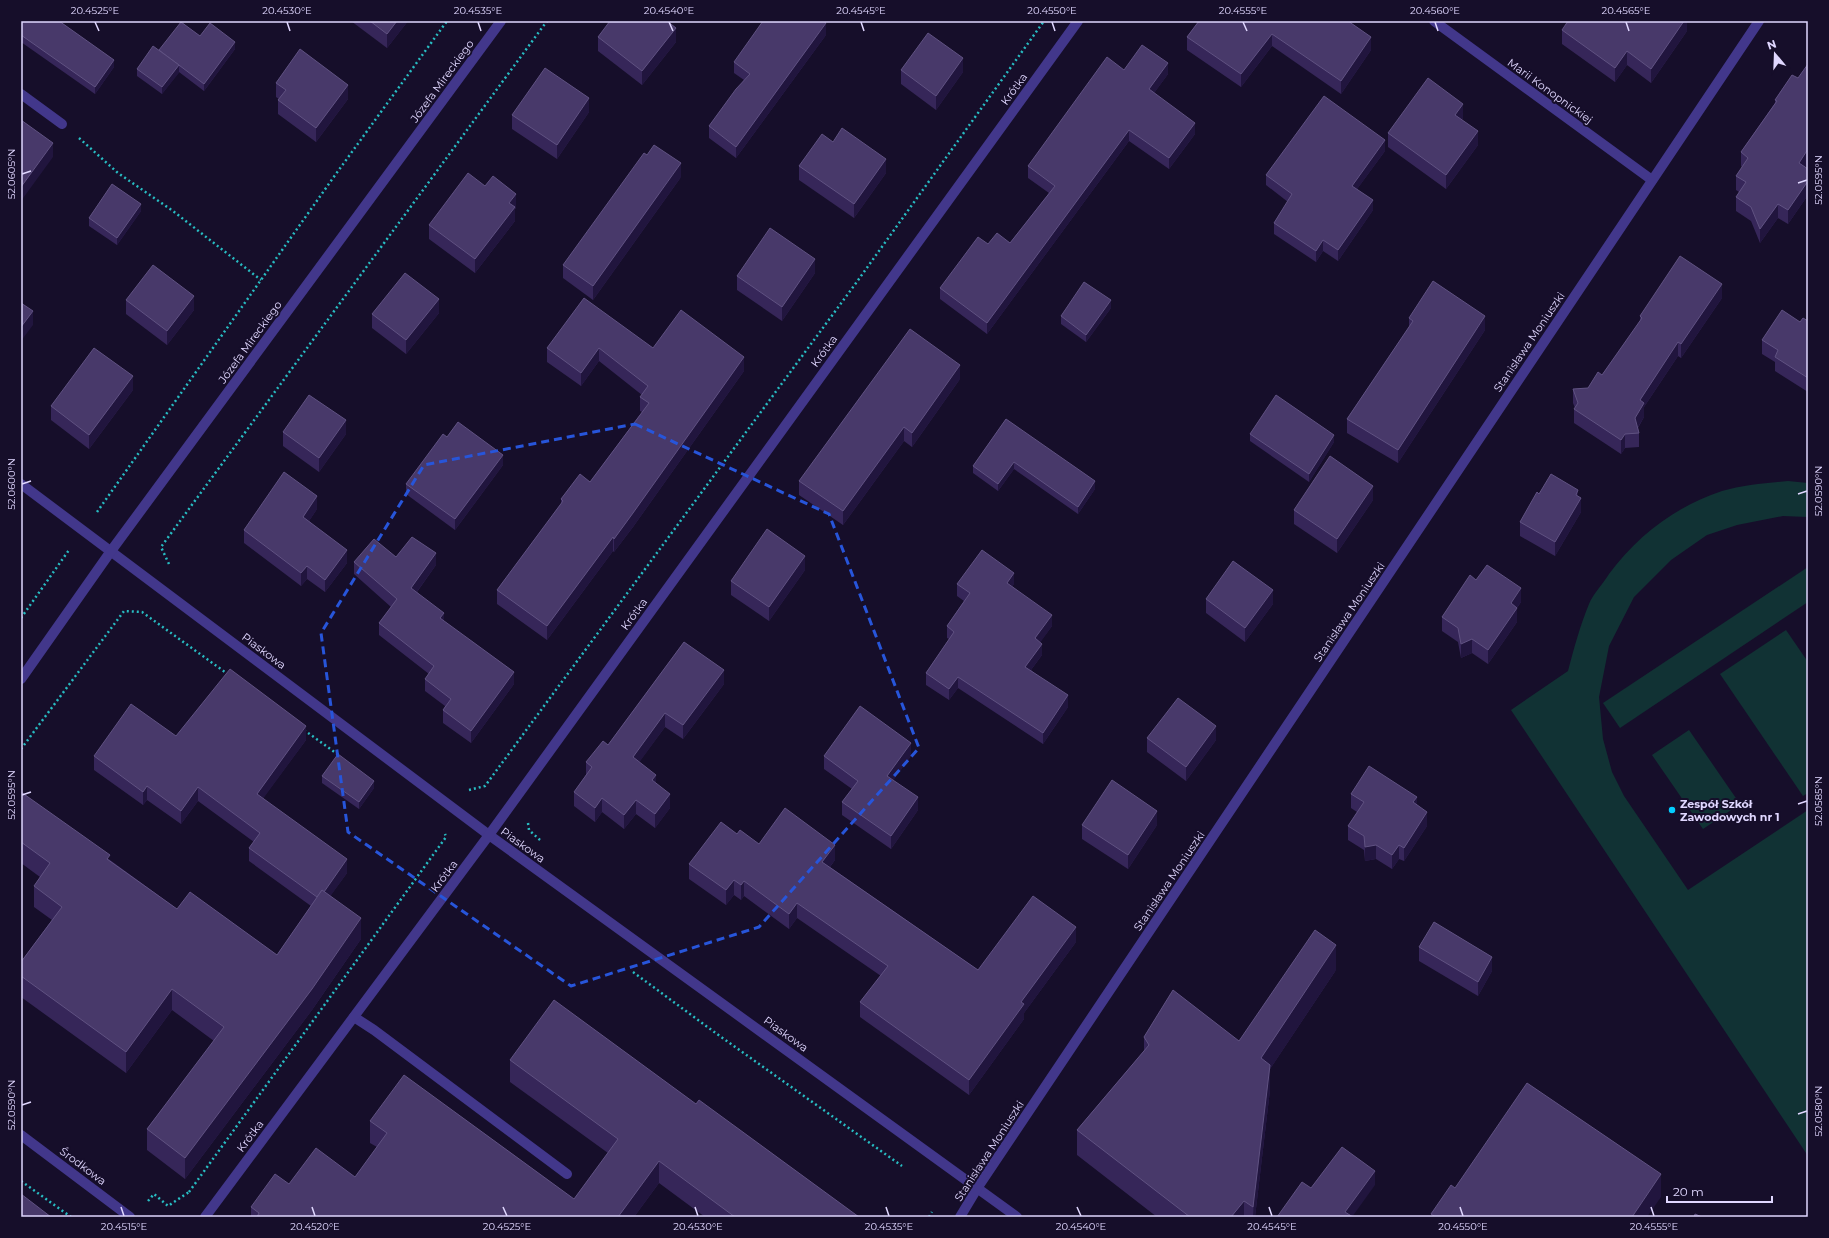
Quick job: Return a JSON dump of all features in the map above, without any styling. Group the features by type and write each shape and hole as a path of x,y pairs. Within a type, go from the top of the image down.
{"street":[{"name":"Józefa Mireckiego","path":"21,679 111,551 501,21"},
{"name":"Krótka","path":"205,1217 489,835 1078,21"},
{"name":"Marii Konopnickiej","path":"1434,21 1652,180"},
{"name":"Stanisława Moniuszki","path":"960,1217 978,1187 1759,21"},
{"path":"21,94 62,124"},
{"name":"Piaskowa","path":"21,484 489,835 978,1187 1017,1217"},
{"path":"354,1017 374,1030 567,1174"},
{"name":"Środkowa","path":"21,1135 130,1217"}],"path":[{"path":"21,618 447,21"},
{"path":"172,571 161,547 547,21"},
{"path":"464,785 469,790 485,786 851,289 1044,21"},
{"path":"62,124 118,173 173,211 261,280"},
{"path":"21,749 124,612 142,612 232,677"},
{"path":"301,728 346,760"},
{"path":"528,818 529,830 546,845 533,867"},
{"path":"144,1206 154,1194 168,1206 189,1192 446,837 444,828"},
{"path":"629,968 717,1034 905,1168"},
{"path":"21,1181 71,1217"},
{"path":"189,1192 213,1206"},
{"path":"928,1217 932,1212"}],"highlighted area":[{"path":"635,424 829,514 919,748 759,927 571,986 348,832 321,633 424,465"}],"green space":[{"path":"1788,481 1808,483 1808,517 1783,516 1737,525 1707,535 1671,560 1634,597 1609,646 1599,697 1603,739 1612,772 1624,796 1688,890 1808,810 1808,1156 1511,710 1568,671 1580,629 1591,600 1620,560 1645,535 1673,514 1705,497 1738,487"},
{"path":"1808,567 1808,602 1620,728 1603,703"},
{"path":"1786,630 1808,662 1808,793 1803,796 1720,674"},
{"path":"1689,730 1740,804 1703,829 1652,755"}],"building":[{"path":"21,21 59,21 114,60 95,87 21,35"},
{"path":"370,21 397,21 387,34"},
{"path":"610,21 667,21 676,28 642,71 598,37"},
{"path":"763,21 823,21 826,23 736,147 709,126 736,89 750,74 734,62"},
{"path":"1199,21 1348,21 1371,37 1341,81 1272,34 1241,74 1187,37"},
{"path":"1568,21 1684,21 1651,69 1627,51 1615,68 1562,30"},
{"path":"181,22 200,36 210,23 235,42 204,84 159,50"},
{"path":"928,33 963,58 936,96 901,70"},
{"path":"1142,45 1168,63 1149,89 1195,123 1169,158 1129,130 987,323 940,288 978,237 988,244 997,233 1010,243 1055,186 1028,166 1107,57 1124,70"},
{"path":"153,46 179,65 162,87 137,69"},
{"path":"300,49 348,85 316,128 278,100 286,90 276,83"},
{"path":"1808,64 1808,149 1799,163 1808,169 1808,181 1788,210 1778,204 1760,229 1751,207 1736,197 1746,182 1736,176 1748,158 1741,152 1777,101 1775,100 1792,75 1798,78"},
{"path":"545,68 589,98 557,145 512,115"},
{"path":"1428,78 1463,104 1455,115 1478,131 1446,175 1388,133"},
{"path":"1324,96 1385,140 1352,186 1373,200 1338,250 1323,240 1316,251 1274,223 1292,194 1266,175"},
{"path":"21,120 53,143 21,187"},
{"path":"842,128 886,159 854,204 799,166 822,134 833,142"},
{"path":"654,145 681,163 593,286 563,265 644,153 647,155"},
{"path":"468,173 485,186 493,176 516,194 509,203 515,207 475,259 429,225"},
{"path":"112,184 141,204 117,238 89,218"},
{"path":"770,228 815,259 782,307 737,276"},
{"path":"1680,256 1722,284 1681,344 1678,342 1640,400 1644,403 1635,418 1639,433 1625,434 1621,440 1574,409 1578,403 1573,389 1588,388 1598,372 1602,375 1642,318 1640,316"},
{"path":"153,265 194,296 167,331 126,300"},
{"path":"405,273 439,299 406,340 372,314"},
{"path":"1433,281 1485,316 1398,450 1347,419 1413,321 1409,318"},
{"path":"1084,282 1111,300 1086,335 1061,316"},
{"path":"584,298 653,348 681,310 744,357 614,539 613,537 547,626 497,590 563,501 561,499 580,474 590,482 649,403 640,397 648,386 599,348 581,373 547,348"},
{"path":"21,303 33,311 21,327"},
{"path":"1782,310 1800,322 1803,318 1808,321 1808,378 1775,357 1778,350 1762,340"},
{"path":"910,329 960,365 912,433 904,427 843,511 799,481"},
{"path":"94,348 133,376 89,435 51,406"},
{"path":"309,395 346,420 319,458 283,432"},
{"path":"1276,395 1334,435 1309,474 1250,434"},
{"path":"1006,419 1095,481 1078,507 1014,462 998,484 973,466"},
{"path":"458,422 503,455 455,519 406,484 443,434 447,437"},
{"path":"1330,456 1373,486 1337,539 1294,510"},
{"path":"284,472 317,496 303,517 347,550 325,580 307,566 301,573 244,530"},
{"path":"1551,474 1578,490 1576,495 1581,498 1555,542 1520,522 1537,492 1539,494"},
{"path":"767,529 805,556 769,607 731,581"},
{"path":"412,537 436,553 411,588 444,613 440,618 514,672 471,731 443,710 451,699 425,679 434,666 379,623 397,599 354,562 374,539 396,557"},
{"path":"982,550 1014,573 1007,583 1052,615 1035,638 1042,644 1025,667 1068,695 1043,733 958,677 949,689 926,673 954,632 947,626 970,593 957,584"},
{"path":"1233,561 1273,590 1245,628 1206,599"},
{"path":"1487,565 1521,588 1511,603 1517,608 1488,650 1472,639 1461,644 1458,628 1442,617 1470,575 1476,580"},
{"path":"684,642 724,670 683,725 665,713 633,757 656,775 652,780 670,794 655,814 636,800 624,815 602,798 595,808 574,792 592,767 586,762 603,741 608,745"},
{"path":"230,669 306,726 257,794 347,859 324,892 322,890 317,897 249,848 260,833 198,787 181,811 147,786 143,792 94,756 131,704 176,736"},
{"path":"1178,698 1216,726 1186,767 1147,738"},
{"path":"860,706 911,743 887,776 918,797 891,836 842,802 858,781 824,756"},
{"path":"338,754 374,781 359,802 322,776"},
{"path":"1369,766 1417,797 1413,802 1427,812 1404,848 1399,845 1392,855 1376,845 1365,847 1364,836 1348,826 1364,802 1351,794"},
{"path":"1112,780 1157,811 1128,855 1082,825"},
{"path":"21,792 110,855 107,859 177,909 190,892 277,955 322,890 361,918 312,989 185,1158 147,1129 224,1027 172,989 126,1052 21,976 21,962 62,907 34,886 50,863 21,842"},
{"path":"785,808 835,845 822,862 978,970 1033,896 1076,927 1021,1002 1024,1004 969,1080 860,1002 888,966 797,903 789,914 744,881 741,885 734,880 726,890 689,864 721,822 737,834 740,830 759,844"},
{"path":"1434,922 1492,957 1478,982 1419,947"},
{"path":"1315,930 1336,945 1261,1058 1270,1065 1253,1207 1244,1201 1231,1217 1190,1217 1077,1130 1149,1045 1144,1037 1173,990 1239,1041"},
{"path":"554,1000 696,1104 699,1100 859,1217 735,1217 659,1161 618,1217 257,1217 259,1213 251,1207 275,1174 289,1184 316,1148 355,1177 387,1133 370,1121 404,1075 574,1199 618,1139 510,1060"},
{"path":"1527,1083 1661,1174 1632,1217 1434,1217 1431,1214 1451,1185 1455,1188"},
{"path":"1342,1147 1375,1171 1345,1212 1353,1217 1277,1217 1302,1182 1311,1188"},
{"path":"21,1194 51,1217 21,1217"},
{"path":"1695,1214 1702,1217 1694,1217"}],"place":[{"name":"Zespół Szkół Zawodowych nr 1","path":"1672,810"}]}
